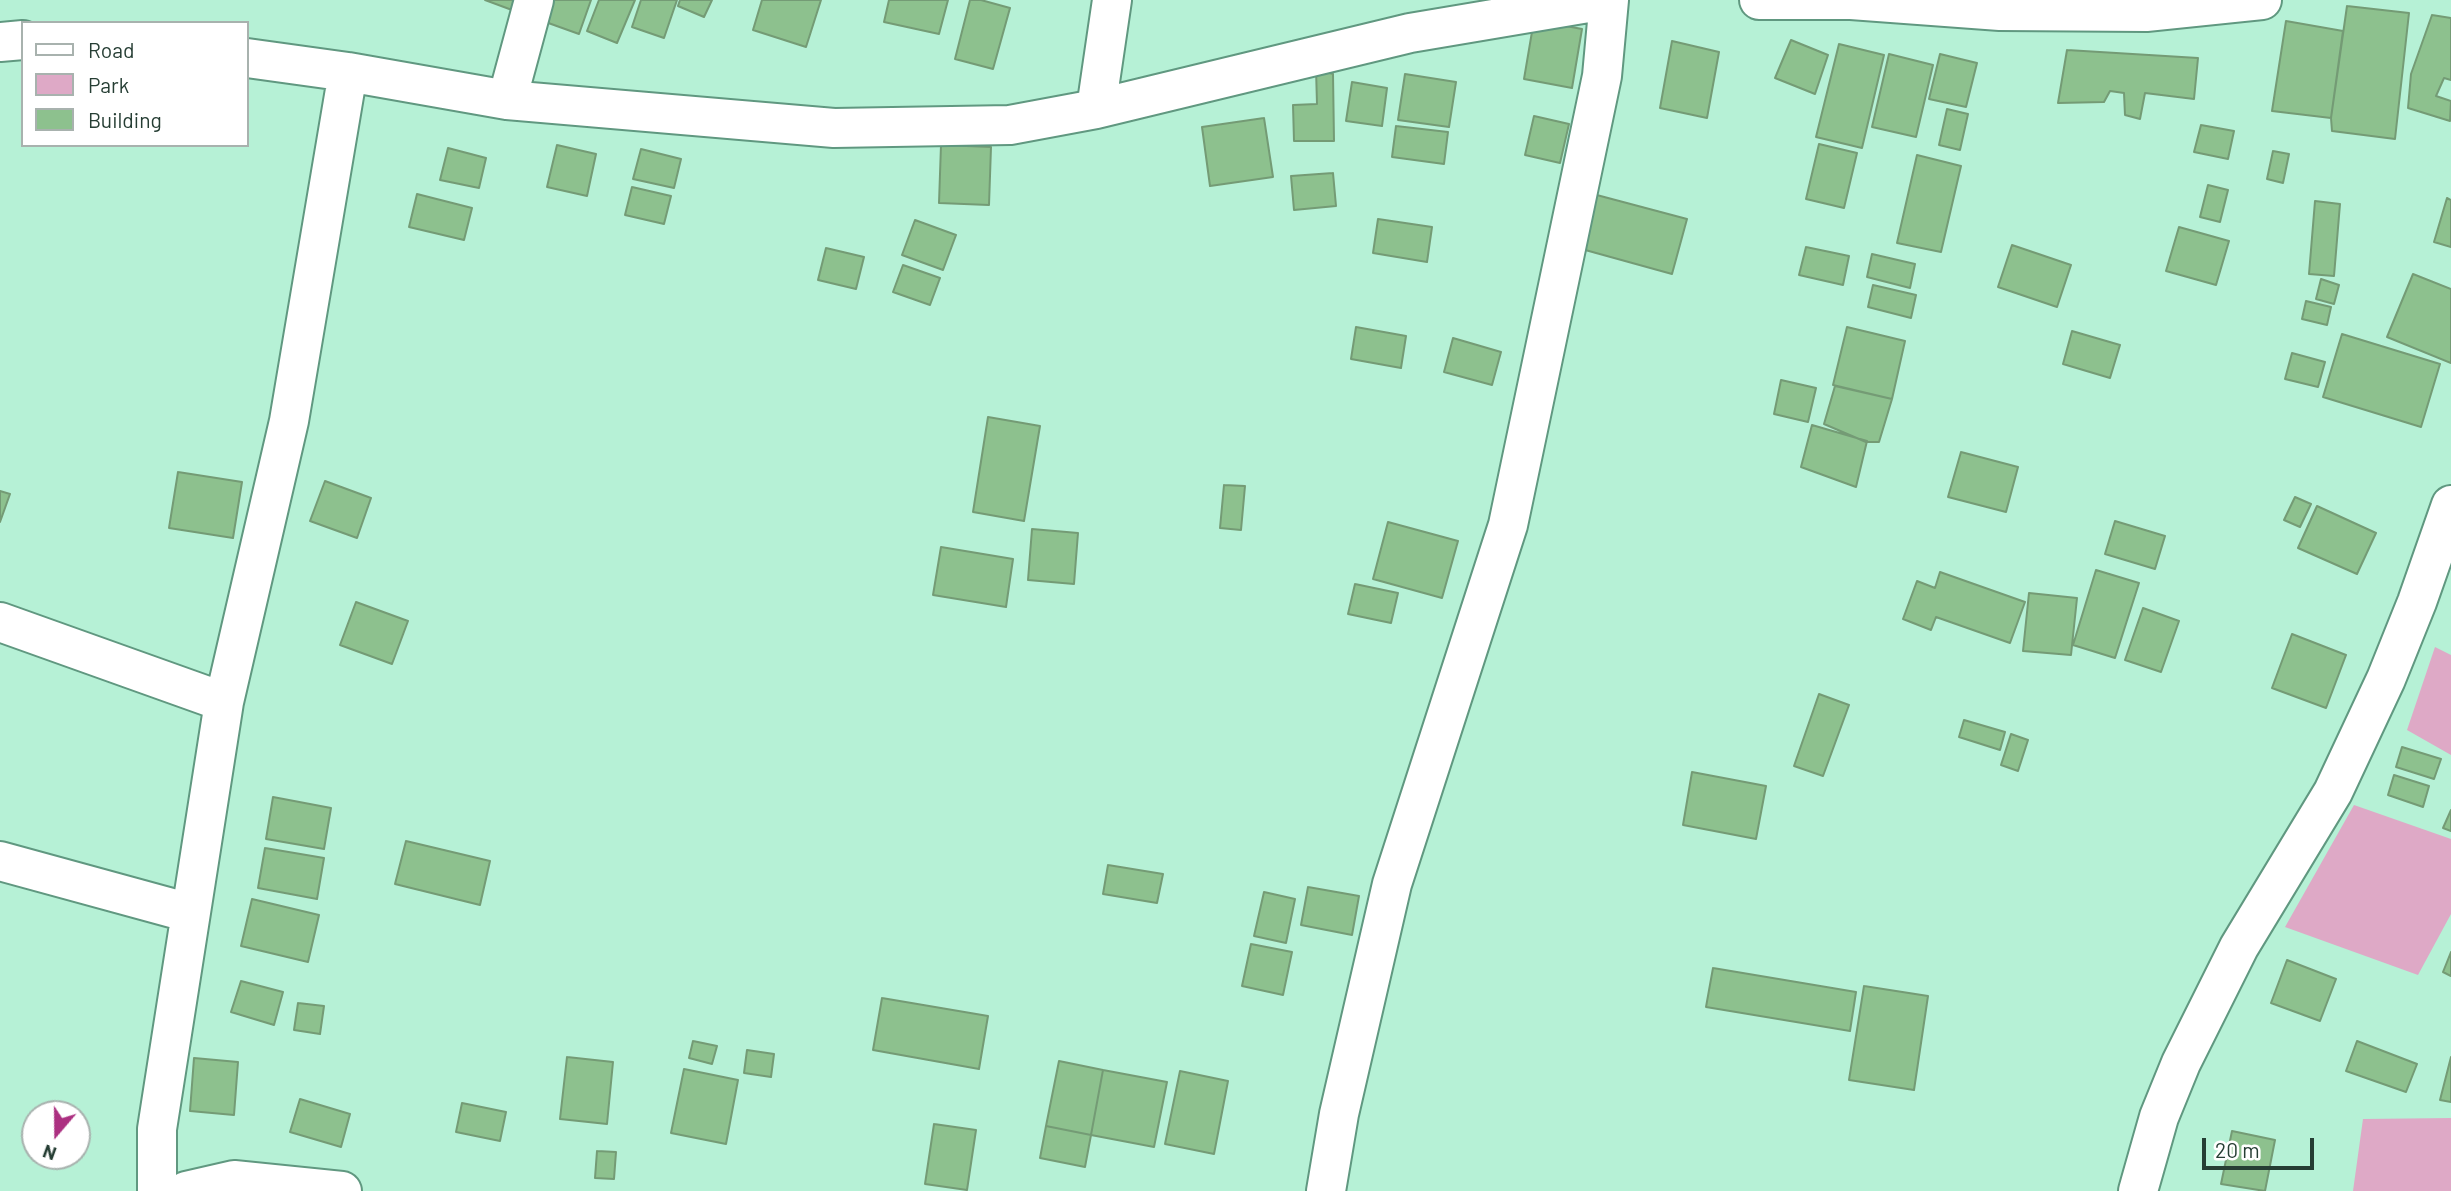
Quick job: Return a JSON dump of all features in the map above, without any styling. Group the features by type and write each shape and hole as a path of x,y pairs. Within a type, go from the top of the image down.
{"street":[{"path":"507,100 534,0"},
{"path":"1096,109 1112,0"},
{"path":"248,58 348,72 507,100 834,128 1010,125 1096,109 1410,33 1608,0 1602,76 1508,526 1392,884 1339,1114 1326,1191"},
{"path":"1759,0 1851,0 2000,11 2146,12 2262,0"},
{"path":"0,42 21,40"},
{"path":"157,1191 157,1129 224,702 289,421 348,72"},
{"path":"2138,1191 2159,1117 2181,1063 2239,947 2333,792 2386,679 2451,505"},
{"path":"0,622 224,702"},
{"path":"0,861 190,913"},
{"path":"186,1191 234,1180 342,1191"}],"green space":[{"path":"2435,647 2451,655 2451,755 2407,730"},
{"path":"2354,805 2451,839 2451,914 2418,975 2285,927"},
{"path":"2451,1118 2451,1191 2353,1191 2363,1119"}],"building":[{"path":"485,0 516,0 512,10"},
{"path":"548,0 591,0 579,34 540,20"},
{"path":"599,0 635,0 617,43 587,31"},
{"path":"641,0 677,0 664,38 632,27"},
{"path":"680,0 712,0 704,17 678,6"},
{"path":"762,0 821,0 806,47 753,30"},
{"path":"889,0 948,0 939,34 884,22"},
{"path":"970,0 981,0 1010,8 993,69 955,59"},
{"path":"2347,6 2409,13 2395,139 2332,131 2331,118"},
{"path":"2432,15 2451,18 2451,80 2444,78 2436,96 2451,101 2450,121 2408,108 2411,74"},
{"path":"1534,20 1582,29 1572,88 1524,79"},
{"path":"2286,21 2343,31 2331,118 2272,111"},
{"path":"1791,40 1828,55 1815,94 1775,78"},
{"path":"1672,41 1719,52 1707,118 1660,108"},
{"path":"1839,44 1884,55 1862,148 1816,137"},
{"path":"2067,50 2198,58 2194,99 2145,93 2140,119 2125,115 2124,93 2110,91 2104,102 2058,103"},
{"path":"1889,54 1933,65 1916,137 1872,127"},
{"path":"1940,54 1977,63 1966,107 1929,99"},
{"path":"1316,69 1333,74 1334,141 1294,141 1293,105 1317,104"},
{"path":"1405,74 1456,82 1449,127 1398,120"},
{"path":"1352,82 1387,88 1382,126 1346,121"},
{"path":"1947,109 1968,114 1960,150 1939,145"},
{"path":"1534,116 1569,124 1560,163 1525,155"},
{"path":"1264,118 1273,177 1210,186 1202,127"},
{"path":"2201,125 2234,131 2228,159 2194,152"},
{"path":"1396,126 1448,132 1444,164 1392,157"},
{"path":"1819,144 1857,153 1844,208 1806,199"},
{"path":"557,145 596,154 587,196 547,187"},
{"path":"941,145 991,147 989,205 939,203"},
{"path":"448,148 486,158 479,188 440,180"},
{"path":"641,149 681,159 674,188 633,179"},
{"path":"2273,151 2289,154 2283,183 2267,179"},
{"path":"1917,155 1961,166 1941,252 1897,243"},
{"path":"1333,173 1336,206 1294,210 1291,176"},
{"path":"2208,185 2228,190 2220,222 2200,217"},
{"path":"632,187 671,196 664,224 625,215"},
{"path":"417,194 472,208 464,240 409,227"},
{"path":"1593,194 1687,219 1672,274 1578,248"},
{"path":"2447,198 2451,200 2451,247 2434,242"},
{"path":"2315,201 2340,204 2334,276 2309,274"},
{"path":"1378,219 1432,227 1427,262 1373,253"},
{"path":"915,220 956,235 943,270 902,255"},
{"path":"2179,227 2229,241 2216,285 2166,271"},
{"path":"2012,245 2071,265 2057,307 1998,287"},
{"path":"1806,247 1849,256 1843,285 1799,275"},
{"path":"826,248 864,257 856,289 818,280"},
{"path":"1872,254 1915,264 1910,288 1867,277"},
{"path":"903,265 940,278 930,305 893,292"},
{"path":"2413,274 2451,289 2451,363 2387,337"},
{"path":"2321,279 2339,285 2334,304 2316,299"},
{"path":"1873,285 1916,295 1911,318 1868,307"},
{"path":"2306,301 2331,307 2327,325 2302,319"},
{"path":"1356,327 1406,336 1401,368 1351,359"},
{"path":"1847,327 1905,341 1892,399 1833,385"},
{"path":"2072,331 2120,345 2110,378 2063,364"},
{"path":"2342,334 2440,364 2421,427 2323,397"},
{"path":"1453,338 1501,352 1492,385 1444,372"},
{"path":"2292,353 2325,362 2318,387 2285,379"},
{"path":"1781,380 1816,388 1808,422 1774,414"},
{"path":"1835,386 1892,399 1879,442 1866,442 1824,424"},
{"path":"988,417 1040,426 1024,521 973,512"},
{"path":"1812,425 1867,441 1856,487 1801,467"},
{"path":"1961,452 2018,467 2006,512 1948,497"},
{"path":"178,472 242,482 233,538 169,528"},
{"path":"325,481 371,498 357,538 310,521"},
{"path":"1224,485 1245,486 1241,530 1220,528"},
{"path":"0,491 10,494 0,522"},
{"path":"2295,497 2311,504 2300,527 2284,520"},
{"path":"2317,506 2376,533 2357,574 2298,548"},
{"path":"2115,521 2165,536 2155,569 2105,554"},
{"path":"1388,522 1458,541 1442,598 1373,579"},
{"path":"1032,529 1078,533 1074,584 1028,580"},
{"path":"941,547 1013,559 1006,607 933,595"},
{"path":"2096,570 2139,583 2115,658 2073,645"},
{"path":"1940,572 2025,602 2010,643 1936,617 1931,630 1903,619 1917,581 1935,588"},
{"path":"1355,584 1398,593 1391,623 1348,614"},
{"path":"2029,593 2077,598 2071,655 2023,651"},
{"path":"356,602 408,621 392,664 340,645"},
{"path":"2143,608 2179,621 2161,672 2125,660"},
{"path":"2292,634 2346,655 2326,708 2272,688"},
{"path":"1819,694 1849,705 1823,776 1794,766"},
{"path":"1964,720 2005,732 2000,750 1959,737"},
{"path":"2011,734 2028,740 2018,771 2001,765"},
{"path":"2402,747 2441,759 2434,779 2396,767"},
{"path":"1692,772 1766,786 1756,839 1683,825"},
{"path":"2394,775 2429,786 2423,807 2388,795"},
{"path":"273,797 331,808 324,849 266,839"},
{"path":"2451,810 2451,831 2443,828"},
{"path":"406,841 490,861 480,905 395,884"},
{"path":"265,848 324,858 317,899 258,888"},
{"path":"1108,865 1163,874 1157,903 1103,894"},
{"path":"1308,887 1359,896 1352,935 1301,925"},
{"path":"1264,892 1295,899 1286,943 1254,936"},
{"path":"252,899 319,915 308,962 241,946"},
{"path":"1251,944 1292,952 1283,995 1242,986"},
{"path":"2451,952 2451,976 2443,972"},
{"path":"2287,960 2336,979 2320,1021 2271,1003"},
{"path":"1713,968 1856,992 1850,1031 1706,1007"},
{"path":"241,981 283,992 274,1025 231,1012"},
{"path":"1864,986 1928,996 1914,1090 1849,1080"},
{"path":"882,998 988,1016 979,1069 873,1050"},
{"path":"298,1003 324,1006 320,1034 294,1030"},
{"path":"693,1041 717,1046 712,1064 689,1058"},
{"path":"2357,1041 2417,1064 2406,1092 2346,1071"},
{"path":"747,1050 774,1054 771,1077 744,1073"},
{"path":"567,1057 613,1062 607,1124 560,1119"},
{"path":"2451,1057 2451,1102 2440,1100"},
{"path":"194,1058 238,1062 234,1115 190,1111"},
{"path":"1059,1061 1103,1070 1091,1135 1046,1126"},
{"path":"684,1069 738,1080 726,1144 671,1133"},
{"path":"1103,1070 1167,1082 1154,1147 1091,1135"},
{"path":"1180,1071 1228,1081 1214,1154 1165,1144"},
{"path":"300,1099 350,1114 341,1147 290,1132"},
{"path":"462,1103 506,1112 500,1141 456,1132"},
{"path":"934,1124 976,1130 967,1190 925,1184"},
{"path":"1046,1126 1091,1135 1085,1167 1040,1158"},
{"path":"2232,1131 2275,1140 2265,1191 2221,1184"},
{"path":"597,1151 616,1152 614,1179 595,1178"}]}
